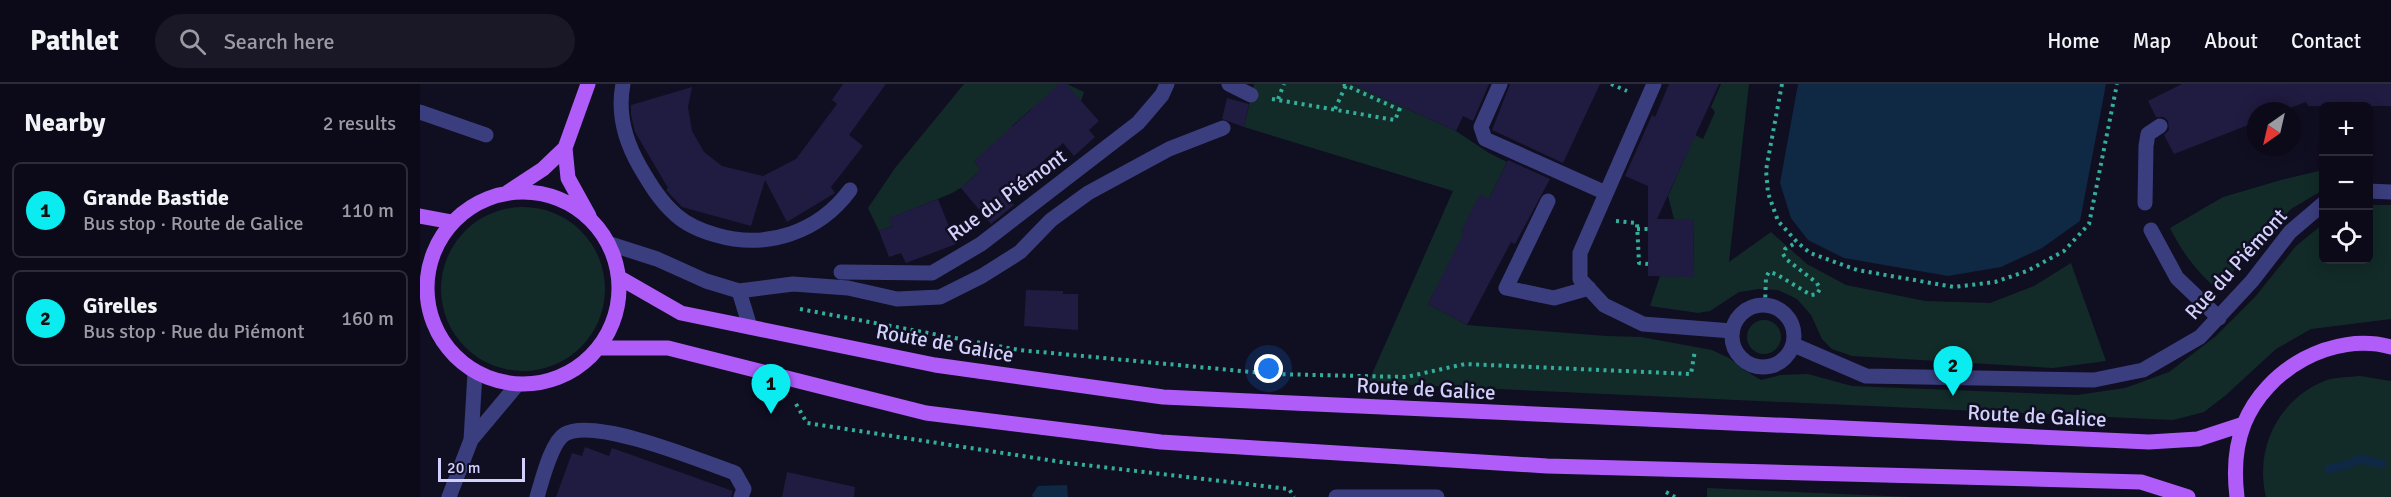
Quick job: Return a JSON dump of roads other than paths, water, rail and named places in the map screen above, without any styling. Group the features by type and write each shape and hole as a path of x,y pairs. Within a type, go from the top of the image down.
{"main road":[{"path":"565,148 543,169 508,192 477,203 452,222 436,246 427,273 424,298 436,330 453,354 476,373 517,385 549,382 578,369 601,348 613,326 620,303 620,278 610,244 589,216 568,178 565,148 588,84"},
{"path":"508,192 551,195 589,216"},
{"path":"420,216 452,222"},
{"name":"Route de Galice","path":"620,278 681,313 935,365 1163,397 2149,442 2198,439 2244,424"},
{"path":"2237,497 2235,459 2244,424 2265,389 2293,364 2329,348 2365,343 2390,346"},
{"path":"601,348 668,348 926,413 1161,442 1547,466 2141,482 2188,497"}],"street":[{"path":"623,84 620,101 622,127 632,154 653,190 676,216 700,230 729,238 755,241 785,236 818,222 840,203 850,190"},
{"name":"Rue du Piémont","path":"841,272 932,273 981,244 1138,123 1167,84"},
{"path":"1229,84 1251,95"},
{"path":"1500,84 1481,127 1485,139 1606,193"},
{"path":"1654,84 1580,252 1580,279 1604,305 1643,324 1732,331"},
{"path":"420,112 486,135"},
{"path":"2145,203 2148,134 2160,126"},
{"path":"610,244 657,258 706,281 739,291 793,284 848,288 897,299 940,297 982,276 1020,252 1051,220 1088,193 1169,149 1223,128"},
{"path":"2373,190 2391,192"},
{"path":"1548,201 1506,288 1554,298 1589,288"},
{"name":"Rue du Piémont","path":"1794,345 1866,376 2094,380 2143,370 2200,337 2252,281 2290,232 2319,207"},
{"path":"2151,230 2177,278 2219,318"},
{"path":"739,291 750,327"},
{"path":"1765,305 1781,310 1789,319 1794,329 1794,345 1787,357 1779,364 1766,368 1757,367 1741,358 1732,342 1732,331 1742,313 1752,307 1765,305"},
{"path":"449,497 471,440 476,373"},
{"path":"471,440 517,385"},
{"path":"537,497 555,447 564,435 578,429 634,437 735,472 744,489 741,497"},
{"path":"1336,497 1437,497"}],"water":[{"path":"1798,84 2106,84 2080,221 2042,248 2001,267 1948,276 1844,258 1808,240 1791,218 1780,183"},
{"path":"1067,485 1068,497 1033,497 1032,495 1038,486"}],"waterway":[{"path":"2329,469 2361,459 2382,464"}],"place":[{"name":"Girelles","path":"1953,396"},
{"name":"Grande Bastide","path":"771,414"}]}
